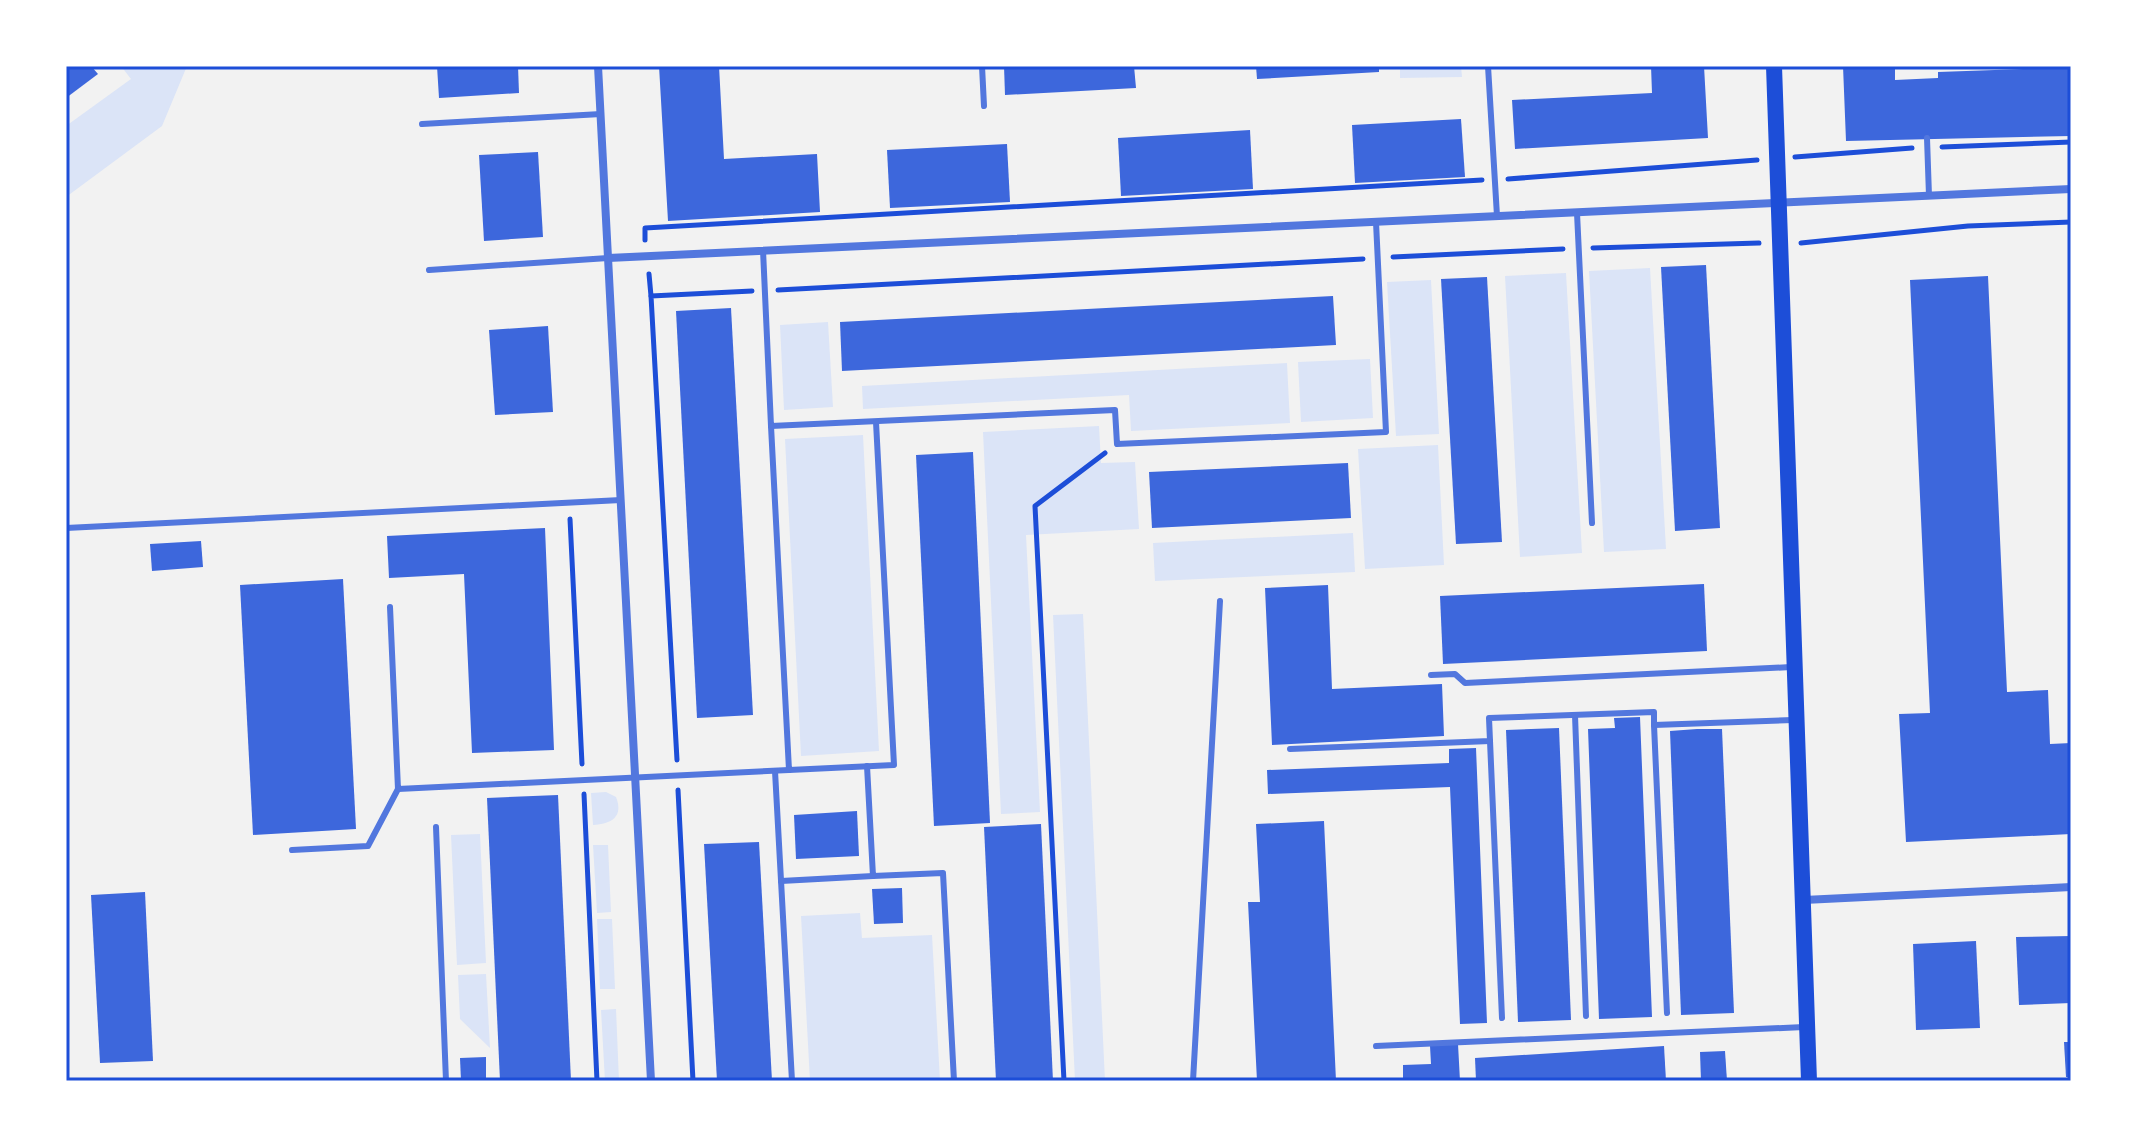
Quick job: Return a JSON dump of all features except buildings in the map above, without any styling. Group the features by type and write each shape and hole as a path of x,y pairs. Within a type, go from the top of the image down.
{"main road":[{"path":"1774,66 1809,1081"}],"street":[{"path":"598,66 651,1081"},
{"path":"608,258 2071,189"},
{"path":"1803,900 2071,887"}],"lane":[{"path":"982,66 984,106"},
{"path":"1488,66 1497,216"},
{"path":"422,124 601,114"},
{"path":"1927,138 1929,196"},
{"path":"1577,213 1592,523"},
{"path":"771,426 1115,410 1117,444 1386,432 1376,222"},
{"path":"763,250 789,770"},
{"path":"429,270 608,258"},
{"path":"398,789 894,765 876,422"},
{"path":"66,528 621,500"},
{"path":"1193,1081 1220,601"},
{"path":"292,850 368,846 398,789 390,607"},
{"path":"1431,675 1455,674 1465,683 1795,666"},
{"path":"1502,1018 1489,718 1654,712 1667,1013"},
{"path":"1575,715 1586,1016"},
{"path":"1654,725 1797,720"},
{"path":"1290,749 1490,741"},
{"path":"867,766 873,876"},
{"path":"775,771 792,1081"},
{"path":"436,827 446,1081"},
{"path":"781,881 943,873 954,1081"},
{"path":"1376,1046 1807,1027"}],"path":[{"path":"693,1081 645,228 1495,180 1828,153 2071,142"},
{"path":"651,296 1579,248 1739,242 1780,244 1968,226 2071,222"},
{"path":"1064,1081 1035,506 1117,444"}],"shaded area":[{"path":"121,66 187,66 162,126 66,197 66,126 131,79"},
{"path":"1400,66 1461,66 1462,77 1400,78"},
{"path":"1650,268 1666,549 1604,552 1589,271"},
{"path":"1566,273 1582,553 1520,557 1505,276"},
{"path":"1431,280 1439,434 1396,436 1387,282"},
{"path":"828,322 833,407 784,410 780,325"},
{"path":"1370,359 1373,418 1301,422 1298,362"},
{"path":"1287,363 1290,423 1131,431 1129,395 863,409 862,386"},
{"path":"1099,426 1101,463 1135,462 1139,529 1026,535 1040,812 1001,814 983,432"},
{"path":"863,435 879,751 801,756 785,439"},
{"path":"1438,445 1444,565 1365,569 1358,449"},
{"path":"1353,533 1355,572 1155,581 1153,543"},
{"path":"1083,614 1105,1081 1075,1081 1053,615"},
{"path":"606,792 616,797 617,814 610,821 593,825 591,793"},
{"path":"480,834 486,963 457,965 451,835"},
{"path":"593,845 608,845 611,912 597,913"},
{"path":"860,913 862,938 932,935 940,1081 810,1081 801,916"},
{"path":"597,919 612,919 615,989 600,989"},
{"path":"486,974 490,1048 460,1019 458,975"},
{"path":"616,1009 619,1081 605,1081 601,1010"}]}
